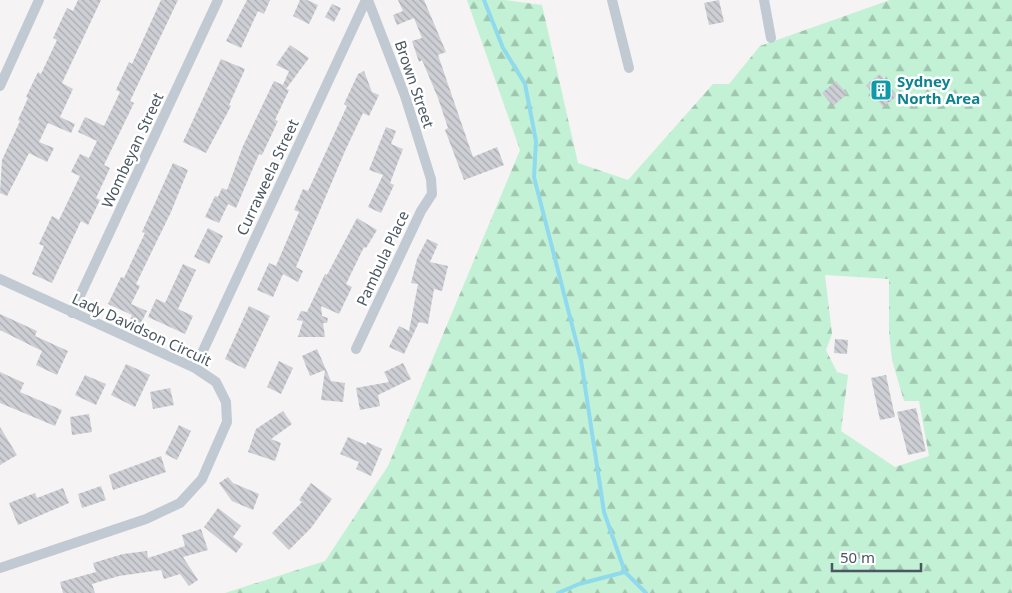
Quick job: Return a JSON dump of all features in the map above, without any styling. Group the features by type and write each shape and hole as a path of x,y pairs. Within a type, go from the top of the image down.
{"street":[{"path":"0,86 39,0"},
{"name":"Wombeyan Street","path":"72,313 218,0"},
{"name":"Brown Street","path":"367,0 405,96 431,179"},
{"name":"Curraweela Street","path":"195,368 367,0"},
{"path":"612,0 629,68"},
{"path":"764,0 771,38"},
{"name":"Pambula Place","path":"356,349 421,211 432,194 431,179"},
{"name":"Lady Davidson Circuit","path":"0,279 195,368 216,382 226,402 227,422 202,479 180,503 146,519 0,568"}],"green space":[{"path":"467,0 505,0 542,5 578,163 628,180 713,84 729,84 760,46 890,0 1012,0 1012,593 225,593 325,561 388,466 520,150","holes":["825,275 889,279 889,332 892,360 904,401 919,401 929,456 895,467 841,431 848,375 837,372 826,350 832,334"]}],"building":[{"path":"78,0 101,0 62,83 73,89 60,117 75,124 71,133 48,123 39,142 54,148 47,162 29,153 7,196 0,193 2,160 20,121 18,120 28,98 26,97 38,72 41,74 57,40 53,38 67,8 73,11"},
{"path":"161,0 178,0 130,101 134,103 104,165 110,168 96,198 100,200 88,225 81,221 52,283 32,274 44,246 39,244 52,216 59,220 80,176 71,172 80,154 89,158 97,141 78,132 85,117 104,126 120,92 116,90 129,62 132,64"},
{"path":"247,0 270,0 264,14 258,11 241,48 226,41"},
{"path":"300,0 307,0 318,5 309,24 293,16"},
{"path":"398,0 424,0 446,52 438,55 473,157 497,147 504,165 464,180 445,130 448,128 438,98 422,60 419,62 412,41 422,38 414,18 397,25 393,15 403,11"},
{"path":"719,0 724,22 709,25 704,3"},
{"path":"332,4 341,8 334,22 325,17"},
{"path":"290,45 309,58 286,89 289,90 275,120 278,121 262,155 259,154 236,208 228,204 219,223 205,217 215,196 218,197 222,188 227,190 243,146 274,81 283,85 289,71 276,65"},
{"path":"221,59 245,69 229,105 231,106 206,153 183,142"},
{"path":"364,71 372,92 379,95 369,116 363,113 345,151 296,267 303,271 298,282 283,274 273,297 257,290 269,263 276,266 299,212 294,210 303,189 308,191 347,106 344,104 358,74"},
{"name":"Sydney North Area","path":"880,74 897,96 883,107 866,85"},
{"path":"836,81 847,94 833,106 822,93"},
{"path":"386,127 396,131 391,144 403,149 390,183 394,185 381,213 368,207 383,175 369,170"},
{"path":"173,163 188,170 171,212 136,284 140,286 131,304 147,311 140,325 130,320 132,315 108,304 121,277 124,278 145,233 142,232"},
{"path":"357,218 377,230 366,248 364,247 346,284 352,287 339,314 321,306 322,316 328,318 327,323 323,323 325,337 298,337 303,321 297,320 301,311 307,312 325,274 327,275"},
{"path":"208,228 223,236 209,264 194,257"},
{"path":"427,239 438,244 430,262 448,266 442,291 434,289 428,324 419,322 404,354 389,347 399,326 409,331 418,284 411,283 417,259"},
{"path":"183,264 196,270 178,309 193,316 185,334 148,317 156,299 165,303"},
{"path":"249,306 270,316 245,369 225,359"},
{"path":"0,314 37,331 35,336 68,351 57,375 36,365 42,351 0,330"},
{"path":"835,339 848,340 847,354 834,353"},
{"path":"317,349 331,381 345,383 343,402 321,400 325,370 310,376 302,356"},
{"path":"279,361 293,368 281,394 267,387"},
{"path":"403,363 411,379 378,395 380,406 360,410 356,388 389,382 384,372"},
{"path":"126,364 150,375 135,407 111,395"},
{"path":"0,372 24,383 20,392 62,410 55,426 0,403"},
{"path":"85,375 106,384 96,405 75,395"},
{"path":"886,375 895,417 880,420 871,378"},
{"path":"170,388 174,405 153,409 150,392"},
{"path":"916,408 926,451 908,455 897,412"},
{"path":"283,411 292,424 271,439 281,443 275,461 248,452 256,429"},
{"path":"89,414 92,432 72,435 70,417"},
{"path":"179,425 191,431 177,460 165,454"},
{"path":"0,427 17,455 0,465"},
{"path":"348,437 366,445 367,442 382,449 371,476 356,469 359,462 340,454"},
{"path":"161,456 166,472 113,490 109,475"},
{"path":"228,477 233,483 259,494 253,510 232,501 219,483"},
{"path":"311,483 332,499 311,528 289,550 272,533 302,502 299,500"},
{"path":"101,486 106,500 82,508 78,494"},
{"path":"63,488 69,503 18,525 9,503 35,493 37,498"},
{"path":"218,508 241,526 233,537 243,544 236,553 204,527"},
{"path":"201,529 208,550 183,557 198,580 189,586 180,574 164,579 161,570 119,576 92,584 95,593 63,593 60,582 96,572 93,563 123,554 147,551 148,558 185,546 182,535"}],"waterway":[{"path":"484,0 503,48 525,84 536,141 534,177 581,360 604,512 625,572"},
{"path":"558,593 579,584 625,572 646,593"}],"place":[{"name":"Sydney North Area","path":"881,90"}]}
